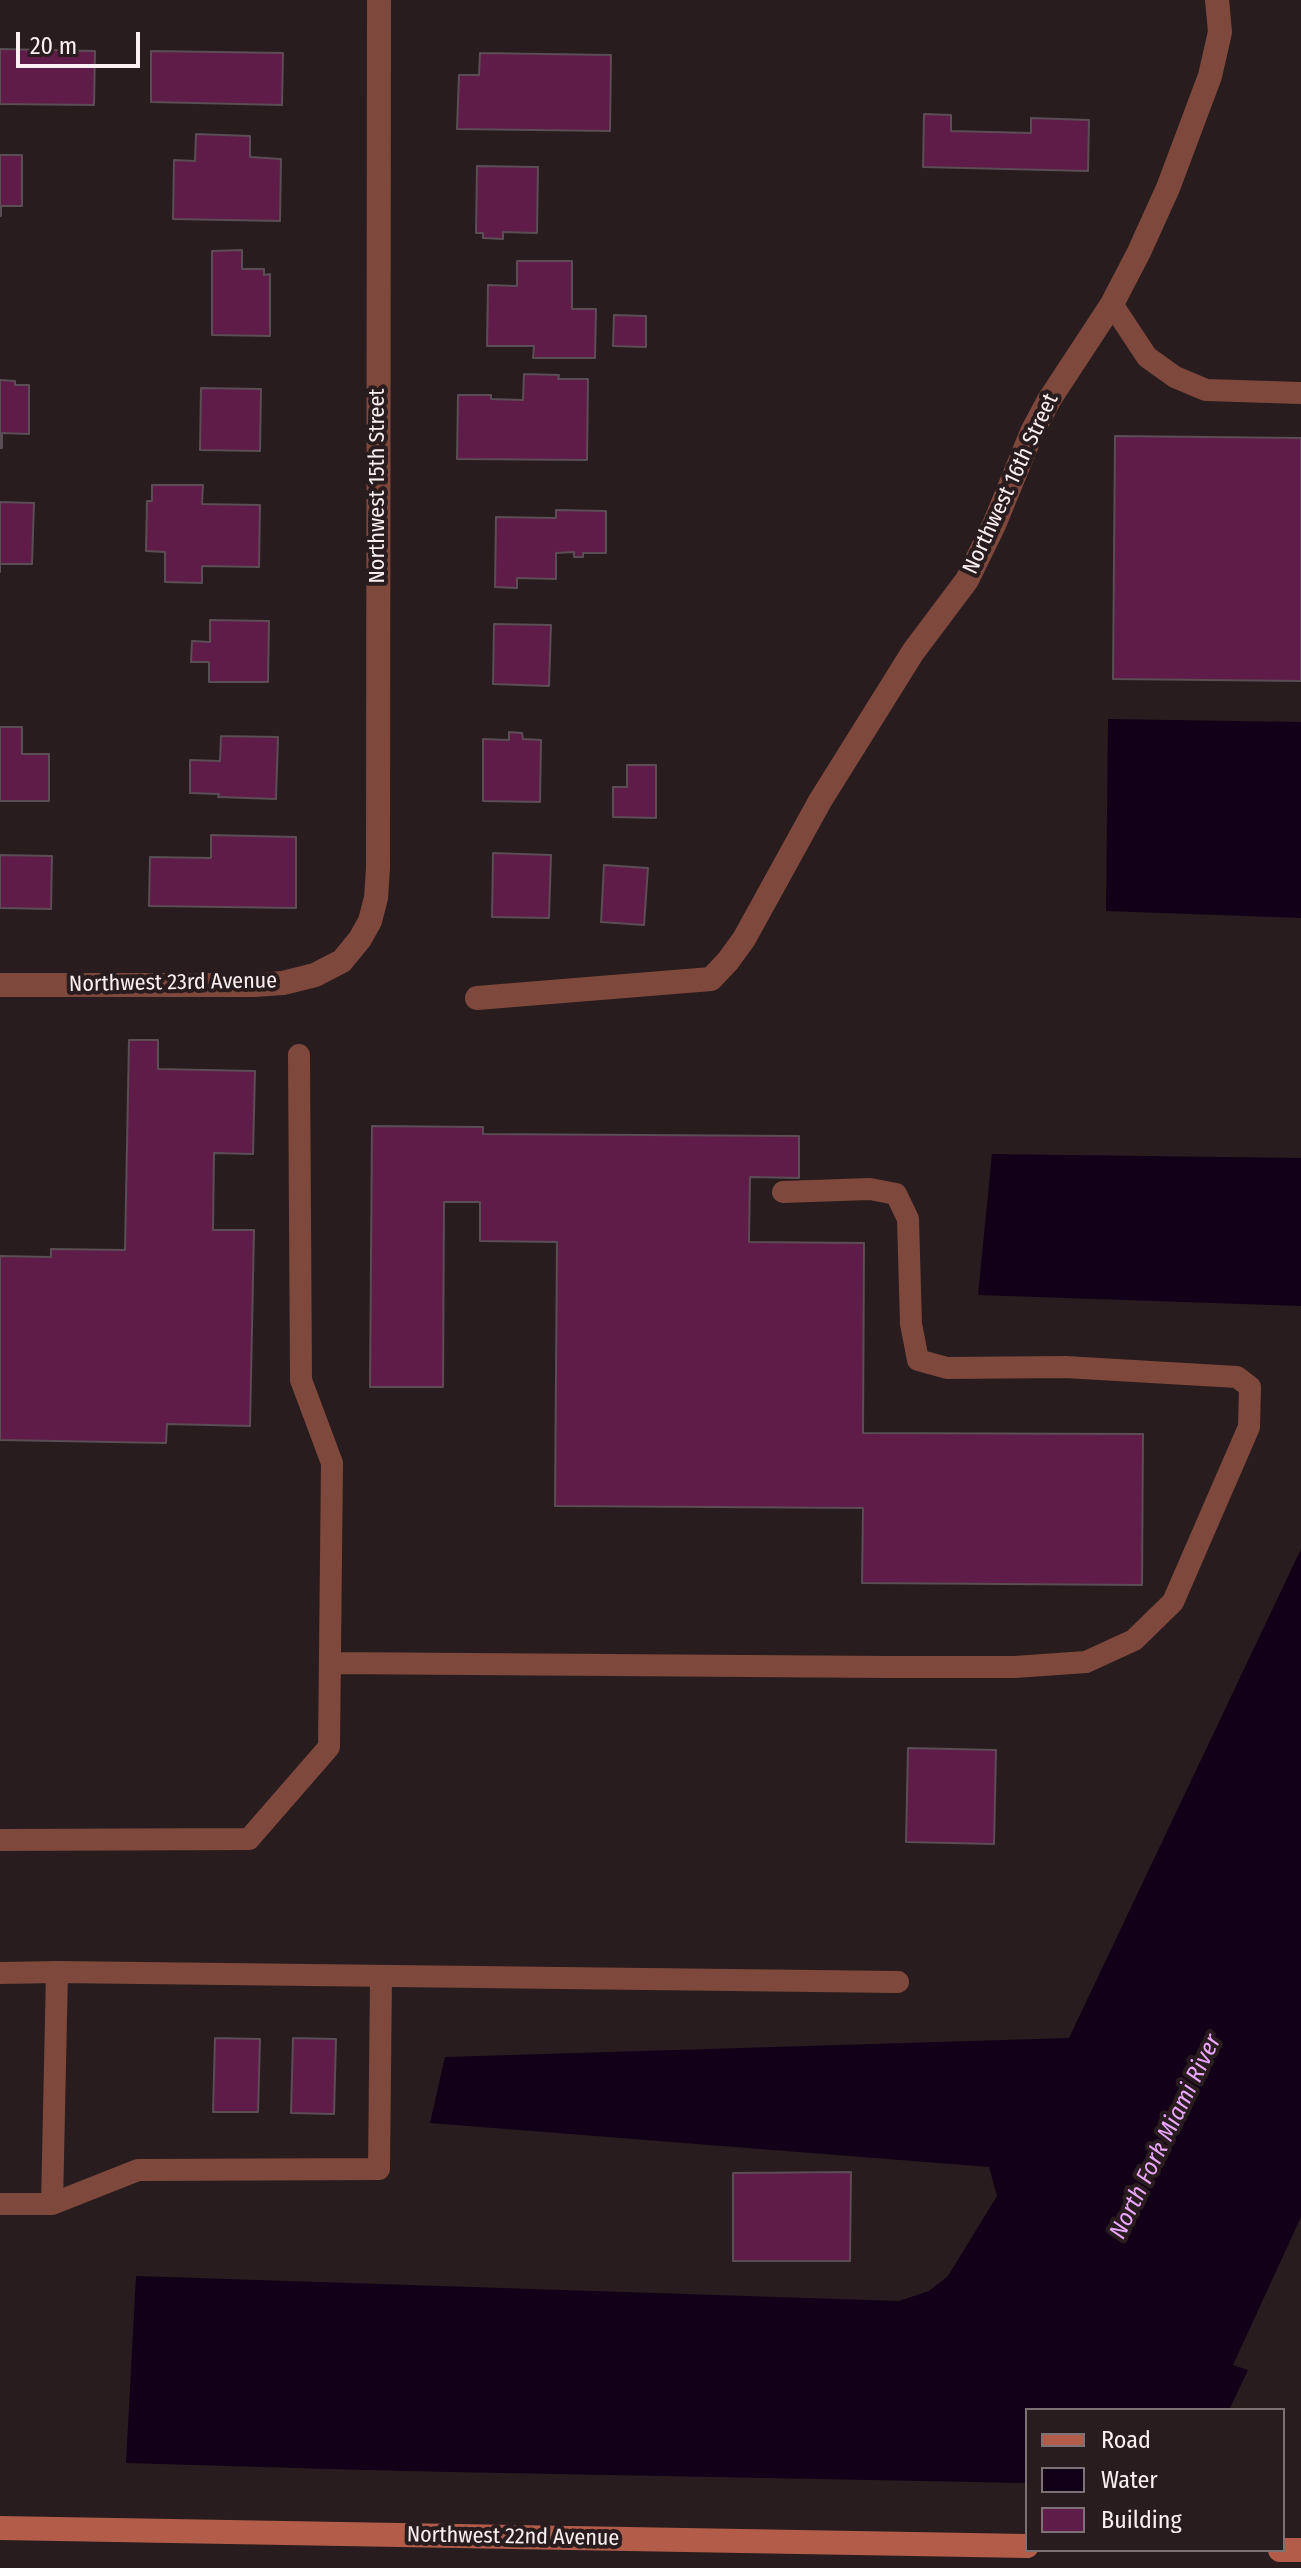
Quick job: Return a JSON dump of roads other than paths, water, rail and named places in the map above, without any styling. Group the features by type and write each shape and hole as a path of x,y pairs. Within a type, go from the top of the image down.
{"main road":[{"name":"Northwest 22nd Avenue","path":"0,2528 1025,2546"}],"street":[{"name":"Northwest 15th Street","path":"342,961 370,921 376,898 378,868 379,0"},
{"name":"Northwest 16th Street","path":"477,998 711,979 728,961 744,939 795,845 913,652 967,580 994,525 1032,432 1049,400 1112,304 1168,188 1210,76 1220,32 1217,0"},
{"name":"Northwest 23rd Avenue","path":"0,985 283,983 315,975 342,961"}],"lane":[{"path":"1112,304 1147,357 1175,377 1206,390 1301,393"},
{"path":"0,1840 249,1839 329,1747 332,1463 301,1380 299,1055"},
{"path":"330,1663 1015,1667 1086,1662 1134,1640 1173,1602 1249,1427 1250,1387 1237,1377 1065,1367 947,1368 918,1360 911,1324 908,1219 896,1194 870,1189 783,1192"},
{"path":"52,2204 57,1972"},
{"path":"0,1973 898,1982"},
{"path":"0,2204 52,2204 138,2170 379,2169 381,1976"}],"water":[{"path":"1108,719 1301,722 1301,918 1106,911"},
{"path":"992,1154 1301,1158 1301,1306 978,1295"},
{"name":"North Fork Miami River","path":"1301,1549 1301,2217 1233,2365 1248,2370 1230,2408 1025,2408 1025,2550 782,2568 844,2484 126,2463 136,2276 899,2301 929,2291 948,2276 997,2196 989,2167 430,2123 445,2057 1069,2038"}]}
